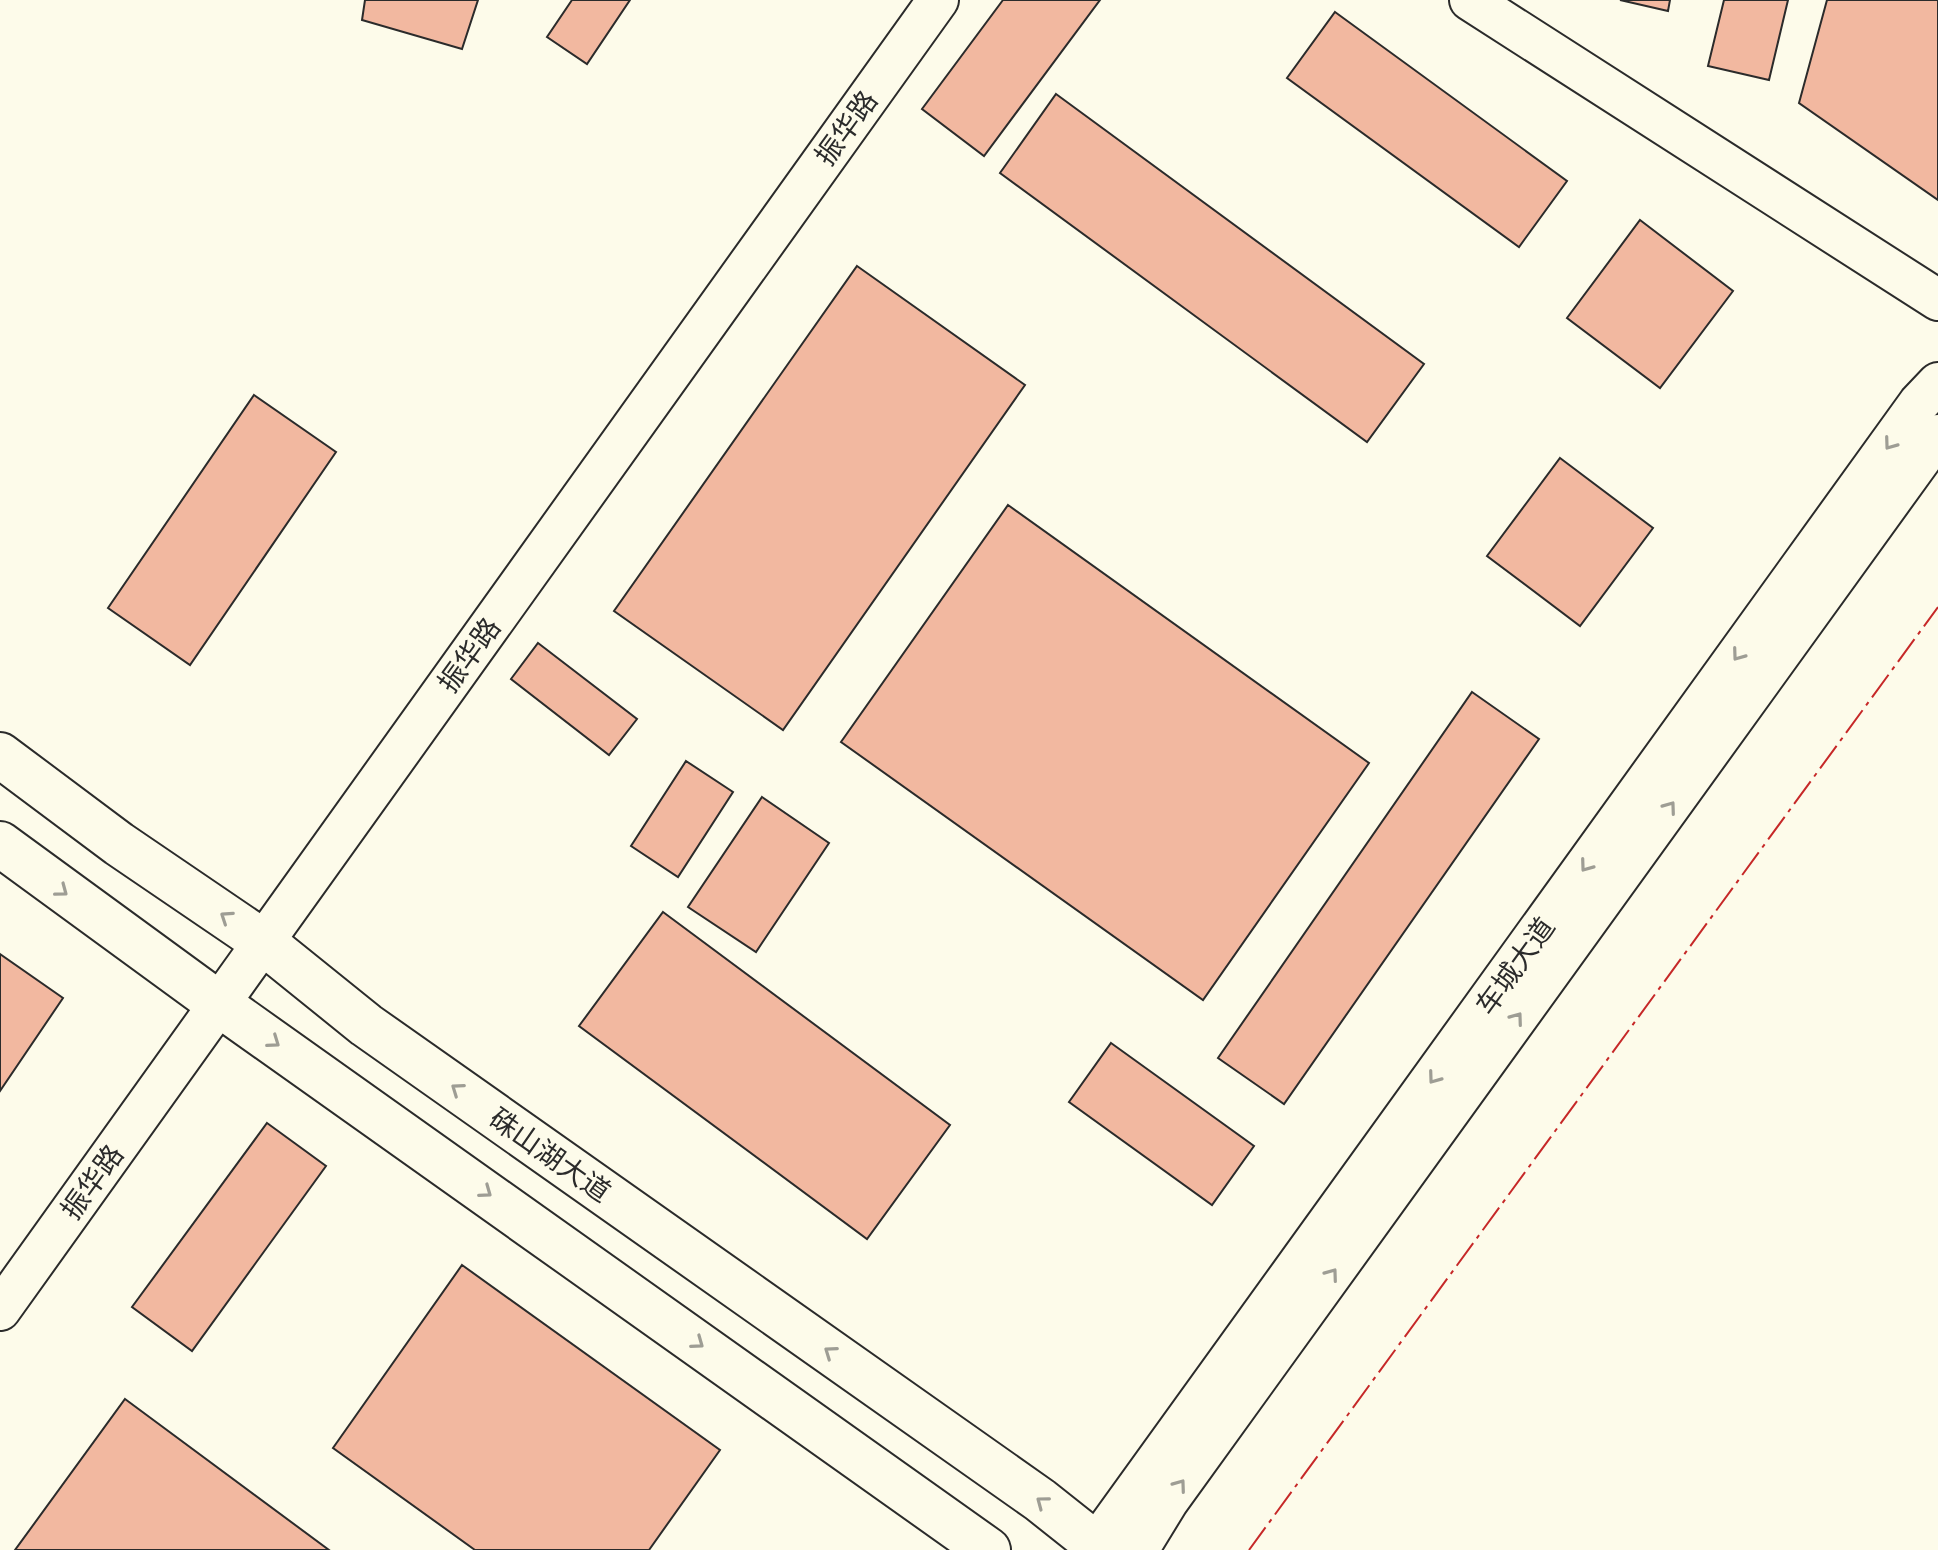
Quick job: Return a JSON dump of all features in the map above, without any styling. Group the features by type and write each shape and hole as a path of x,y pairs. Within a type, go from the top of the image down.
{"main road":[{"name":"硃山湖大道","path":"0,755 119,844 263,942 366,1025 1107,1549"},
{"path":"0,844 219,1004 988,1550"}],"street":[{"name":"振华路","path":"0,1310 938,0"},
{"path":"1470,0 1938,300"},
{"name":"车城大道","path":"1107,1549 1919,403 1938,383"},
{"name":"车城大道","path":"1107,1549 1178,1488 1938,435"}],"building":[{"path":"365,0 478,0 462,49 362,20"},
{"path":"572,0 630,0 587,64 547,37"},
{"path":"1003,0 1100,0 984,156 922,109"},
{"path":"1620,0 1670,0 1668,11"},
{"path":"1724,0 1788,0 1769,80 1708,66"},
{"path":"1827,0 1938,0 1938,200 1799,103"},
{"path":"1335,12 1567,181 1519,247 1287,78"},
{"path":"1056,94 1424,364 1367,442 1000,173"},
{"path":"1640,220 1733,291 1660,388 1567,318"},
{"path":"857,266 1025,385 783,730 614,611"},
{"path":"254,395 336,452 190,665 108,608"},
{"path":"1560,458 1653,528 1580,626 1487,556"},
{"path":"1008,505 1369,763 1203,1000 841,742"},
{"path":"538,643 637,719 609,755 511,679"},
{"path":"1472,692 1539,739 1284,1104 1218,1058"},
{"path":"686,761 733,792 678,877 631,846"},
{"path":"762,797 829,843 756,952 688,907"},
{"path":"663,912 950,1125 867,1239 579,1026"},
{"path":"0,954 63,998 0,1091"},
{"path":"1111,1043 1254,1146 1212,1205 1069,1102"},
{"path":"267,1123 326,1166 192,1351 132,1307"},
{"path":"462,1265 720,1450 649,1550 475,1550 333,1448"},
{"path":"125,1399 329,1550 15,1550"}],"power":[{"path":"1249,1550 1938,607"}]}
